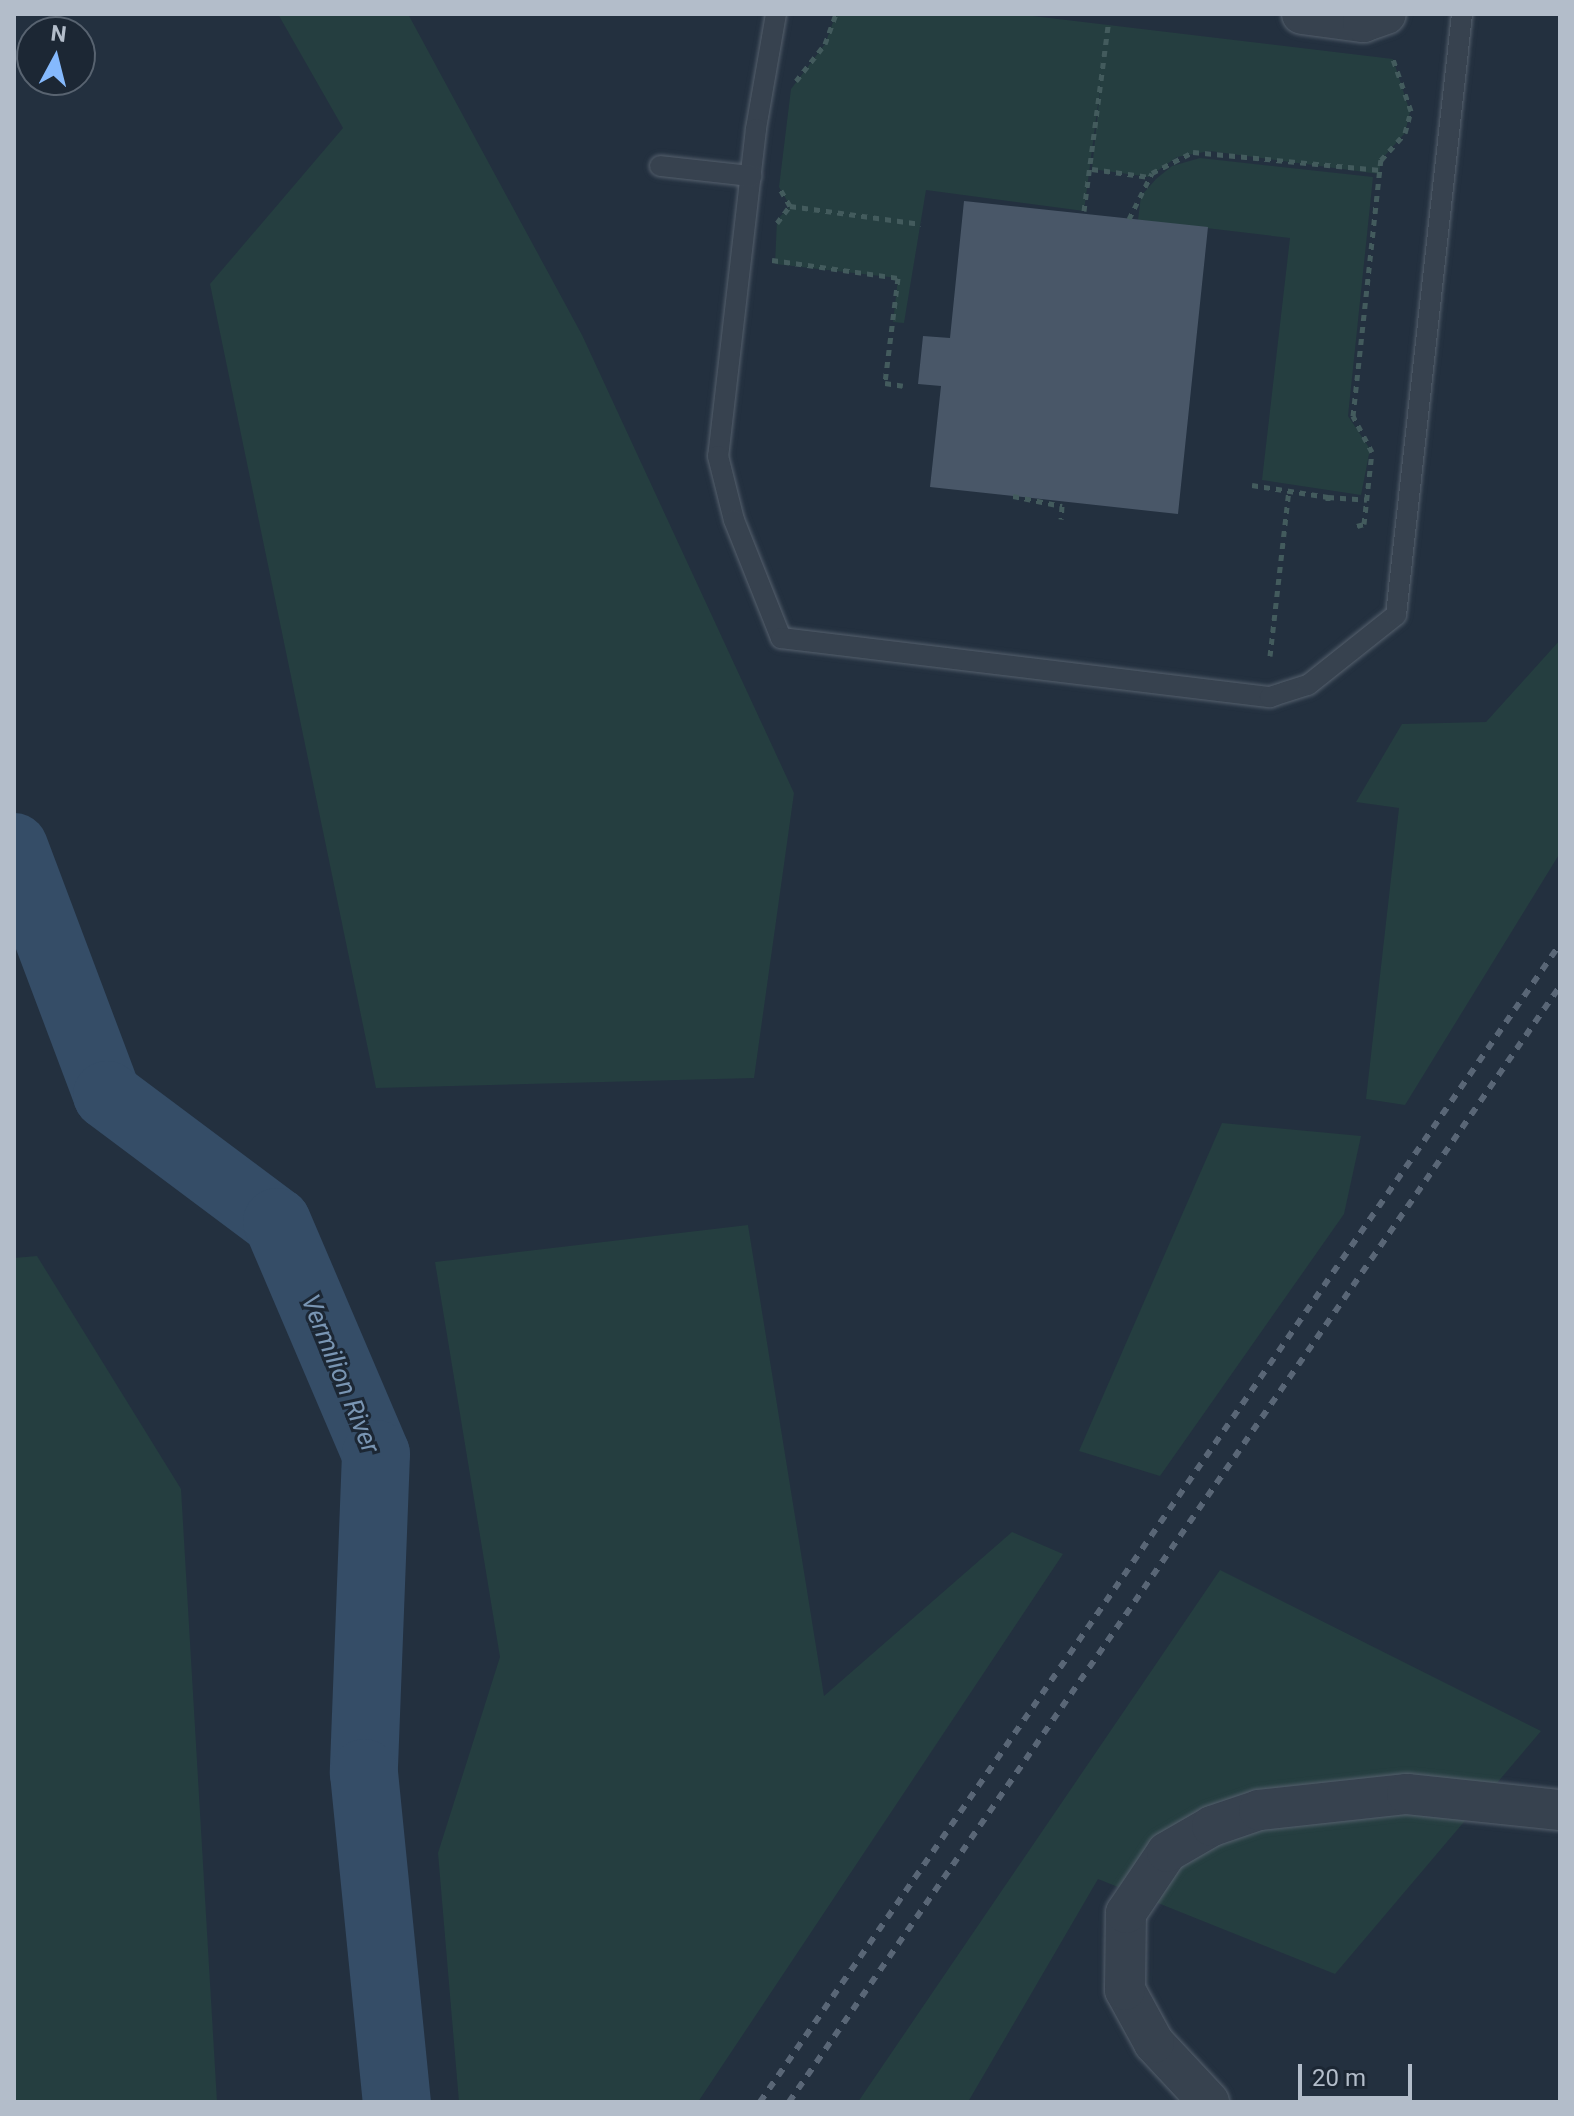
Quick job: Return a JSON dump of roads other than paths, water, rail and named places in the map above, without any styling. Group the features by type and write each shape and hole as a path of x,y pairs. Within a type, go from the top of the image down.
{"street":[{"path":"1302,14 1363,22 1386,14"},
{"path":"1209,2102 1154,2043 1125,1990 1126,1913 1167,1852 1212,1826 1259,1810 1407,1794 1560,1810"}],"lane":[{"path":"776,14 751,176 718,456 734,520 781,638 1270,697 1308,685 1396,615 1462,14"},
{"path":"660,166 751,176"}],"waterway":[{"name":"Vermilion River","path":"14,847 107,1095 277,1222 376,1454 364,1773 397,2102"}],"railway":[{"path":"760,2102 1560,944"},
{"path":"789,2102 1560,986"}]}
